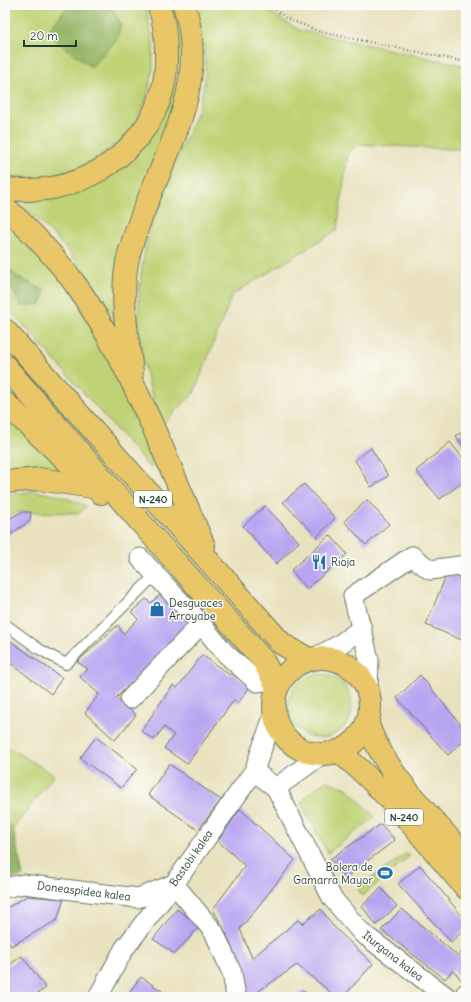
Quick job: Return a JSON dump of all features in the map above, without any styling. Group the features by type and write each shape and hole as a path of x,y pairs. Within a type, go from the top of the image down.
{"highway":[{"path":"5,189 30,190 55,187 76,181 99,171 116,159 146,128 164,88 167,68 164,27 158,5"},
{"path":"135,387 127,330 125,302 129,256 143,210 179,127 188,97 192,68 192,39 184,5"},
{"path":"5,207 32,232 78,287 103,328 135,387 212,565"},
{"name":"N-240","path":"5,330 282,644 312,658 331,658 347,665 360,676 368,691 370,706 367,722 360,734 351,744 330,752"},
{"name":"N-240","path":"5,366 142,524 263,660 275,684 274,714 280,730 290,743 305,751 330,752 354,763 466,888"},
{"path":"5,403 93,488 142,524"},
{"path":"5,482 39,479 93,488"},
{"name":"N-240","path":"275,684 290,670 312,658"},
{"name":"N-240","path":"367,722 372,738 389,767 466,857"}],"street":[{"path":"368,691 369,659 353,596 412,556 430,570 466,565"},
{"path":"140,558 201,624 224,653 257,682 275,684"},
{"path":"130,698 201,624"},
{"path":"312,658 339,645 362,628"},
{"name":"Bastobi kalea","path":"98,997 124,949 174,884 254,771 274,714"},
{"path":"276,788 330,752"},
{"name":"Iturgana kalea","path":"254,771 276,788 332,898 362,933 447,997"},
{"name":"Doneaspidea kalea","path":"5,888 23,884 138,898 174,884"},
{"path":"174,884 214,932 232,973 236,997"},
{"path":"464,997 466,993"}],"lane":[{"path":"5,624 39,649 66,664 156,574"}],"path":[{"path":"269,5 286,18 321,32 466,62"}],"green space":[{"path":"5,5 79,5 67,7 121,24 109,5 145,5 153,43 153,69 146,101 128,135 97,158 69,172 44,179 20,179 5,176"},
{"path":"79,5 109,5 121,24 116,40 91,67 47,33 67,7"},
{"path":"165,5 173,5 182,31 185,66 115,320 92,283 67,249 37,219 16,201 67,195 86,189 114,173 132,158 153,133"},
{"path":"194,5 265,5 274,15 299,30 466,66 466,150 358,144 348,153 337,230 232,295 194,393 164,423 152,394 144,364 139,334 141,274 146,244 154,214 165,185 189,132 203,91 205,59 201,31"},
{"path":"5,220 71,290 102,344 154,464 150,468 5,304 5,282 10,285 45,291 15,276 5,262"},
{"path":"5,262 15,276 45,291 41,304 21,306 10,285 5,282"},
{"path":"5,415 67,472 5,473"},
{"path":"33,491 60,496 86,506 80,513 17,512 5,520 5,495"},
{"path":"320,674 332,676 343,683 350,694 352,706 350,718 343,729 332,736 320,738 308,736 297,729 290,718 288,706 290,694 297,683 308,676"},
{"path":"5,745 54,775 13,828 5,822"},
{"path":"326,781 347,788 375,817 328,853 301,804 309,793"},
{"path":"5,822 13,828 23,876 5,880"},
{"name":"Bolera de Gamarra Mayor","path":"406,854 409,857 362,896 358,888"}],"building":[{"path":"466,430 466,450 456,436"},
{"path":"450,442 466,462 466,480 440,499 416,471"},
{"path":"371,448 388,476 371,487 355,460"},
{"path":"304,484 335,518 317,537 283,502"},
{"path":"367,500 389,524 366,545 344,521"},
{"path":"265,506 299,542 276,564 243,526"},
{"path":"21,512 31,512 30,521 5,538 5,522"},
{"name":"Rioja","path":"330,535 347,554 307,589 291,570"},
{"path":"447,573 466,581 466,631 462,640 426,625"},
{"path":"162,593 191,625 116,698 136,715 115,740 85,713 99,694 80,677 88,669 77,662 118,625 123,634 138,619 131,612 146,599 151,603"},
{"path":"5,637 62,678 51,694 5,659"},
{"path":"202,655 250,687 238,703 234,700 187,764 164,748 174,735 164,727 154,740 141,731 173,685 177,688"},
{"path":"420,675 466,731 466,739 448,755 397,698"},
{"path":"96,737 137,769 121,788 80,758"},
{"path":"169,764 221,800 198,830 148,795"},
{"path":"240,809 295,860 240,929 252,958 298,920 302,924 321,909 333,926 373,964 343,997 336,997 297,965 250,997 244,997 243,979 227,935 213,909 245,866 218,841"},
{"path":"381,824 395,840 345,878 330,859"},
{"path":"420,865 466,921 466,928 451,942 398,884"},
{"path":"381,888 397,906 376,925 362,906"},
{"path":"27,896 64,899 57,920 11,946 5,937 5,909"},
{"path":"177,909 200,926 175,954 153,939"},
{"path":"402,909 458,956 466,947 466,978 463,982 453,970 445,979 381,930"},
{"path":"22,956 46,988 32,997 14,997 5,985 5,968"},
{"path":"141,977 162,991 157,997 125,997"},
{"path":"303,990 311,997 296,997"}],"place":[{"name":"Rioja","path":"319,562"},
{"name":"Desguaces Arroyabe","path":"157,609"},
{"name":"Bolera de Gamarra Mayor","path":"385,873"}]}
